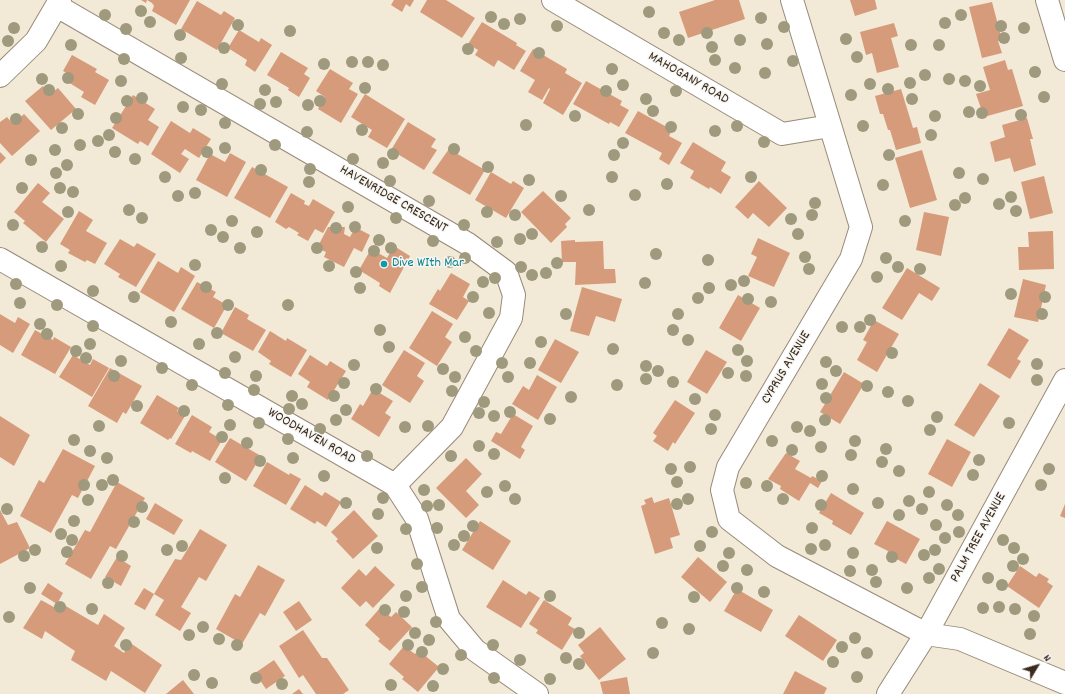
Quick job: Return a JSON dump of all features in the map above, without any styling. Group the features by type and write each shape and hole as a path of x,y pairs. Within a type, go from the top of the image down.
{"street":[{"name":"MAHOGANY ROAD","path":"553,0 782,134 830,126"},
{"name":"CYPRUS AVENUE","path":"792,0 861,227 851,259 728,467 722,490 729,519 777,556 926,634 960,639 1065,683"},
{"path":"1047,0 1065,60"},
{"path":"0,76 36,40 59,3"},
{"name":"HAVENRIDGE CRESCENT","path":"59,3 468,244 506,272 514,295 511,318 452,427 395,485"},
{"name":"WOODHAVEN ROAD","path":"0,258 395,485 418,519 449,619 475,650 537,694"},
{"name":"PALM TREE AVENUE","path":"888,694 926,634 1065,380"}],"building":[{"path":"147,0 190,0 176,25 152,11 154,6"},
{"path":"394,0 414,0 410,7 406,4 402,12 391,5"},
{"path":"427,0 446,0 475,18 462,38 420,12"},
{"path":"715,0 739,0 745,19 688,38 679,12"},
{"path":"850,0 875,0 877,9 855,16"},
{"path":"197,1 221,15 224,11 235,18 217,50 181,29"},
{"path":"992,2 1002,40 998,41 1002,53 982,58 969,7"},
{"path":"482,22 517,43 516,45 526,51 514,70 498,60 494,67 475,55 478,50 468,44"},
{"path":"894,23 898,36 891,38 899,67 877,73 872,53 866,55 860,32"},
{"path":"239,30 259,42 261,38 272,45 255,72 245,65 247,60 228,48"},
{"path":"533,49 567,69 565,73 582,83 563,115 543,103 550,89 549,88 542,100 528,92 535,80 520,71"},
{"path":"281,52 308,68 304,74 310,78 299,97 288,90 289,88 267,75"},
{"path":"72,55 97,69 95,72 109,80 95,105 81,97 84,92 68,82 72,76 63,71"},
{"path":"1005,60 1008,70 1012,69 1023,106 984,117 976,94 990,90 983,67"},
{"path":"330,69 353,83 349,89 358,94 341,123 318,109 325,97 316,91"},
{"path":"586,81 622,101 620,105 629,110 619,127 610,122 609,124 573,104"},
{"path":"43,86 50,94 58,88 76,109 51,130 25,101"},
{"path":"901,89 913,128 917,127 921,143 896,150 883,114 880,114 875,96"},
{"path":"365,94 405,119 387,148 368,137 372,130 351,117"},
{"path":"133,95 155,109 148,120 159,127 148,146 140,141 138,144 112,128"},
{"path":"638,111 672,130 669,136 682,143 669,165 659,159 662,153 625,133"},
{"path":"24,114 40,131 12,156 0,143 0,122 7,117 13,124"},
{"path":"1027,118 1033,139 1030,139 1036,165 1014,172 1010,158 995,162 990,142 1005,137 1002,125"},
{"path":"171,121 190,133 193,128 211,139 199,158 185,149 181,154 189,159 180,173 151,154"},
{"path":"408,122 436,139 431,147 437,150 424,170 391,150"},
{"path":"693,142 726,162 721,171 731,177 721,194 690,178 694,171 680,163"},
{"path":"449,149 485,170 470,195 432,173"},
{"path":"922,150 937,200 910,208 895,158"},
{"path":"0,152 6,158 0,164"},
{"path":"230,153 246,162 227,197 196,180 210,154 225,162"},
{"path":"252,167 288,187 270,218 234,198"},
{"path":"491,172 511,184 513,181 524,188 506,218 475,200"},
{"path":"1044,176 1053,213 1030,219 1021,182"},
{"path":"759,181 787,208 769,227 753,213 748,219 735,207"},
{"path":"38,183 50,193 42,202 64,219 46,242 23,223 25,221 14,212"},
{"path":"543,191 571,218 565,224 567,227 551,243 521,212"},
{"path":"291,193 305,201 304,204 309,206 313,199 335,212 323,233 315,229 308,241 297,235 299,233 289,227 286,229 275,222"},
{"path":"79,211 93,220 86,231 107,243 95,264 87,260 85,262 68,253 70,250 60,244"},
{"path":"924,212 949,217 941,256 916,250"},
{"path":"328,227 345,227 344,234 350,237 355,227 370,235 362,252 354,248 344,267 324,257 326,252 317,248"},
{"path":"1053,231 1054,269 1019,270 1018,247 1029,247 1028,232"},
{"path":"758,238 790,253 774,287 748,276 757,257 751,254"},
{"path":"120,239 134,247 137,243 156,254 136,287 118,277 120,274 104,264"},
{"path":"575,240 575,242 603,241 604,269 615,269 616,283 575,285 576,262 562,262 561,241"},
{"name":"Dive WIth Mar","path":"394,246 410,256 390,293 379,286 380,283 359,270 371,249 387,258"},
{"path":"158,261 178,273 181,267 195,276 174,312 140,292"},
{"path":"907,268 940,288 932,301 919,293 902,320 882,308"},
{"path":"451,273 470,284 463,297 469,301 457,320 429,304 438,289 440,291"},
{"path":"1023,279 1046,285 1038,322 1014,317"},
{"path":"197,282 216,292 213,297 227,305 214,328 181,309"},
{"path":"582,287 622,299 615,322 596,316 589,336 570,331"},
{"path":"738,295 760,308 741,341 719,328"},
{"path":"235,307 249,315 247,319 266,330 253,351 221,333"},
{"path":"432,311 453,324 445,337 452,342 437,366 409,348"},
{"path":"0,314 15,323 18,317 30,324 13,353 0,345"},
{"path":"874,320 899,334 877,372 857,360 867,342 863,340"},
{"path":"1009,328 1029,340 1017,359 1021,361 1010,379 987,365"},
{"path":"35,330 53,340 54,337 71,347 55,374 21,355"},
{"path":"270,331 286,341 287,338 307,350 291,377 269,364 271,361 258,352"},
{"path":"555,339 579,352 561,383 538,370"},
{"path":"404,350 425,363 417,376 424,381 410,403 382,385"},
{"path":"706,350 727,362 707,394 687,382"},
{"path":"73,355 90,365 93,359 109,368 92,397 59,377"},
{"path":"310,355 327,366 330,361 346,371 328,400 307,387 310,382 298,374"},
{"path":"110,368 142,386 126,414 123,412 117,423 88,406"},
{"path":"844,372 864,384 840,424 820,412"},
{"path":"537,375 557,387 538,420 512,404 523,386 529,390"},
{"path":"980,383 1000,396 974,437 954,425"},
{"path":"373,389 393,401 385,413 391,417 379,437 351,419 360,404 363,406"},
{"path":"157,395 179,408 177,411 185,416 171,439 170,438 168,440 140,423"},
{"path":"675,400 695,413 675,444 673,442 668,451 653,441 657,436 653,433"},
{"path":"513,414 533,426 521,447 525,450 520,459 491,441 496,432 501,434"},
{"path":"192,415 212,427 209,432 222,440 210,461 175,444"},
{"path":"0,416 30,435 14,466 0,457"},
{"path":"230,438 261,456 246,481 215,462"},
{"path":"947,439 971,452 952,487 928,474"},
{"path":"63,449 95,466 78,498 72,495 51,533 20,516 39,480 44,483"},
{"path":"786,453 800,461 795,469 811,478 812,476 822,481 818,488 810,483 799,501 780,489 781,486 768,479"},
{"path":"466,458 482,474 466,491 479,505 466,518 436,488"},
{"path":"267,462 289,475 290,473 301,479 286,505 253,486"},
{"path":"117,482 145,498 116,549 110,546 91,579 65,564 85,530 90,532"},
{"path":"305,485 322,496 325,492 341,502 326,527 317,521 315,524 290,509"},
{"path":"831,493 864,513 851,535 832,524 833,521 819,513"},
{"path":"652,497 654,503 669,498 680,535 670,538 673,548 655,554 641,506 646,504 644,500"},
{"path":"155,503 183,520 174,535 146,519"},
{"path":"1065,504 1065,518 1060,516"},
{"path":"0,510 8,525 17,522 30,548 0,564"},
{"path":"354,510 378,536 353,559 336,541 338,539 331,532"},
{"path":"480,521 511,541 493,570 462,550"},
{"path":"887,521 920,539 906,564 887,554 888,551 874,544"},
{"path":"200,529 227,545 206,581 199,577 181,607 191,613 180,631 155,615 164,600 154,594 175,559 181,560"},
{"path":"117,557 131,566 121,586 105,577"},
{"path":"698,557 727,582 710,602 681,577"},
{"path":"258,565 285,580 265,616 260,613 242,644 216,629 235,594 240,597"},
{"path":"375,566 395,585 373,608 366,601 360,607 341,588 359,569 366,576"},
{"path":"1020,566 1036,577 1039,573 1049,579 1047,582 1053,586 1039,608 1007,586"},
{"path":"503,580 526,595 529,591 540,598 521,628 486,607"},
{"path":"48,583 63,593 57,604 41,594"},
{"path":"144,588 154,594 145,610 134,604"},
{"path":"737,589 773,610 761,632 724,611"},
{"path":"41,600 61,611 64,605 98,625 104,614 125,628 114,646 124,653 129,642 162,665 145,693 111,671 106,681 71,660 75,651 45,631 42,639 23,628"},
{"path":"544,600 572,618 568,625 575,629 562,650 536,633 538,630 529,624"},
{"path":"299,601 312,620 296,631 283,612"},
{"path":"380,608 391,617 396,612 412,627 390,651 378,641 380,639 365,625"},
{"path":"799,615 837,640 823,661 785,636"},
{"path":"600,627 626,659 599,680 580,656 584,653 578,645"},
{"path":"303,630 322,658 327,658 349,690 343,694 316,694 303,675 299,678 279,646"},
{"path":"404,646 415,654 418,650 439,667 418,692 402,679 404,677 389,664"},
{"path":"274,660 285,676 266,689 255,673"},
{"path":"795,671 827,688 824,694 783,694"},
{"path":"627,677 630,694 603,694 600,682"},
{"path":"183,680 194,694 166,694"},
{"path":"299,689 303,694 292,694"}],"place":[{"name":"Dive WIth Mar","path":"384,264"}]}
